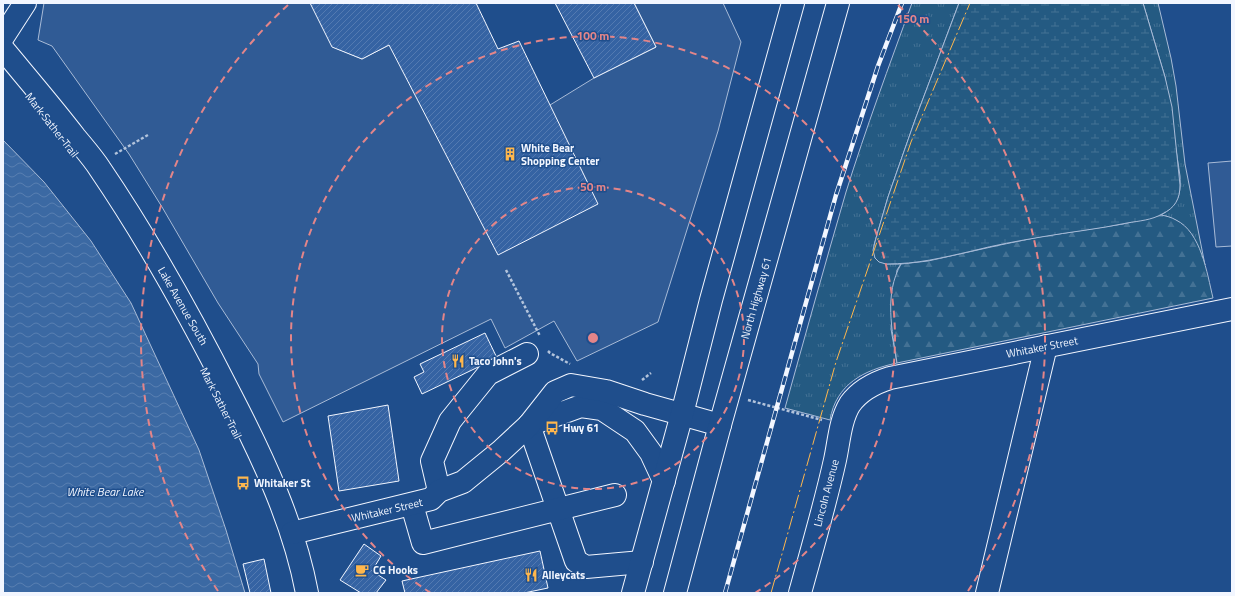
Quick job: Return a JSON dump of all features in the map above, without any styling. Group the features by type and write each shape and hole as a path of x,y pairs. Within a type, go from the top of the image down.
{"street":[{"path":"3,37 25,3"},
{"path":"633,593 682,414 711,300 793,3"},
{"name":"North Highway 61","path":"675,593 720,425 838,3"},
{"name":"Lake Avenue South","path":"3,49 49,103 100,168 141,232 214,362 274,487 292,533 307,593"},
{"name":"Whitaker Street","path":"857,396 871,386 890,378 1232,309"},
{"path":"987,593 1046,346"},
{"path":"439,491 432,461 450,421 488,374 538,347"},
{"name":"Whitaker Street","path":"292,533 412,505 431,499 439,491 463,482 501,451 529,425 555,392 571,385 606,391 720,425"},
{"name":"Lincoln Avenue","path":"800,593 835,460 842,426 847,410 857,396"},
{"name":"Whitaker Street","path":"529,425 581,406 602,409 635,432 651,453 664,480"},
{"path":"529,425 576,561 586,567 642,562"},
{"path":"412,505 423,543 558,508 615,495"}],"path":[{"path":"506,270 538,347 572,365"},
{"path":"637,380 643,379 652,374"},
{"path":"757,402 842,426"}],"green space":[{"path":"912,3 959,3 915,120 888,197 874,245 875,258 877,260 886,264 901,264 897,270 891,329 897,363 873,370 853,381 838,397 830,420 785,408 846,192"},
{"path":"959,3 1143,3 1165,77 1172,107 1180,185 1178,199 1173,206 1167,212 1145,220 1052,235 929,260 898,264 886,264 879,262 875,258 873,250 888,197"},
{"path":"1143,3 1158,3 1171,58 1176,86 1185,164 1205,265 1195,240 1185,227 1171,218 1161,215 1175,204 1180,189 1180,176 1165,77"},
{"path":"1161,215 1170,217 1185,226 1197,243 1202,254 1213,298 897,363 892,325 891,300 892,287 901,264 928,261 1039,237 1123,224"}],"shaded area":[{"path":"44,3 311,3 333,47 362,59 389,45 550,105 594,78 656,47 634,3 723,3 741,42 718,131 658,322 577,361 554,321 505,348 491,319 283,422 259,374 258,364 218,303 129,154 52,46 38,40"},
{"path":"1232,161 1232,246 1216,247 1208,163"}],"water":[{"name":"White Bear Lake","path":"3,140 44,182 91,241 131,303 199,450 226,530 245,593 3,593"}],"building":[{"name":"White Bear Shopping Center","path":"310,3 476,3 498,49 519,41 598,204 498,255 389,45 362,59 332,47"},
{"path":"555,3 634,3 656,47 594,78"},
{"name":"Taco John's","path":"485,333 497,358 422,394 414,377 424,372 420,364"},
{"path":"388,405 399,481 339,491 328,416"},
{"path":"364,544 381,556 372,571 386,580 376,593 361,593 340,580"},
{"path":"540,551 548,588 524,593 405,593 402,581"},
{"path":"264,559 271,593 250,593 243,564"}],"railway":[{"path":"725,593 836,195 878,66 902,3"}],"power":[{"path":"771,593 836,362 911,142 970,3"}],"place":[{"name":"White Bear Shopping Center","path":"510,154"},
{"name":"Taco John's","path":"458,361"},
{"name":"Hwy 61","path":"552,428"},
{"name":"Whitaker St","path":"243,483"},
{"name":"CG Hooks","path":"362,570"},
{"name":"Alleycats","path":"531,575"}]}
